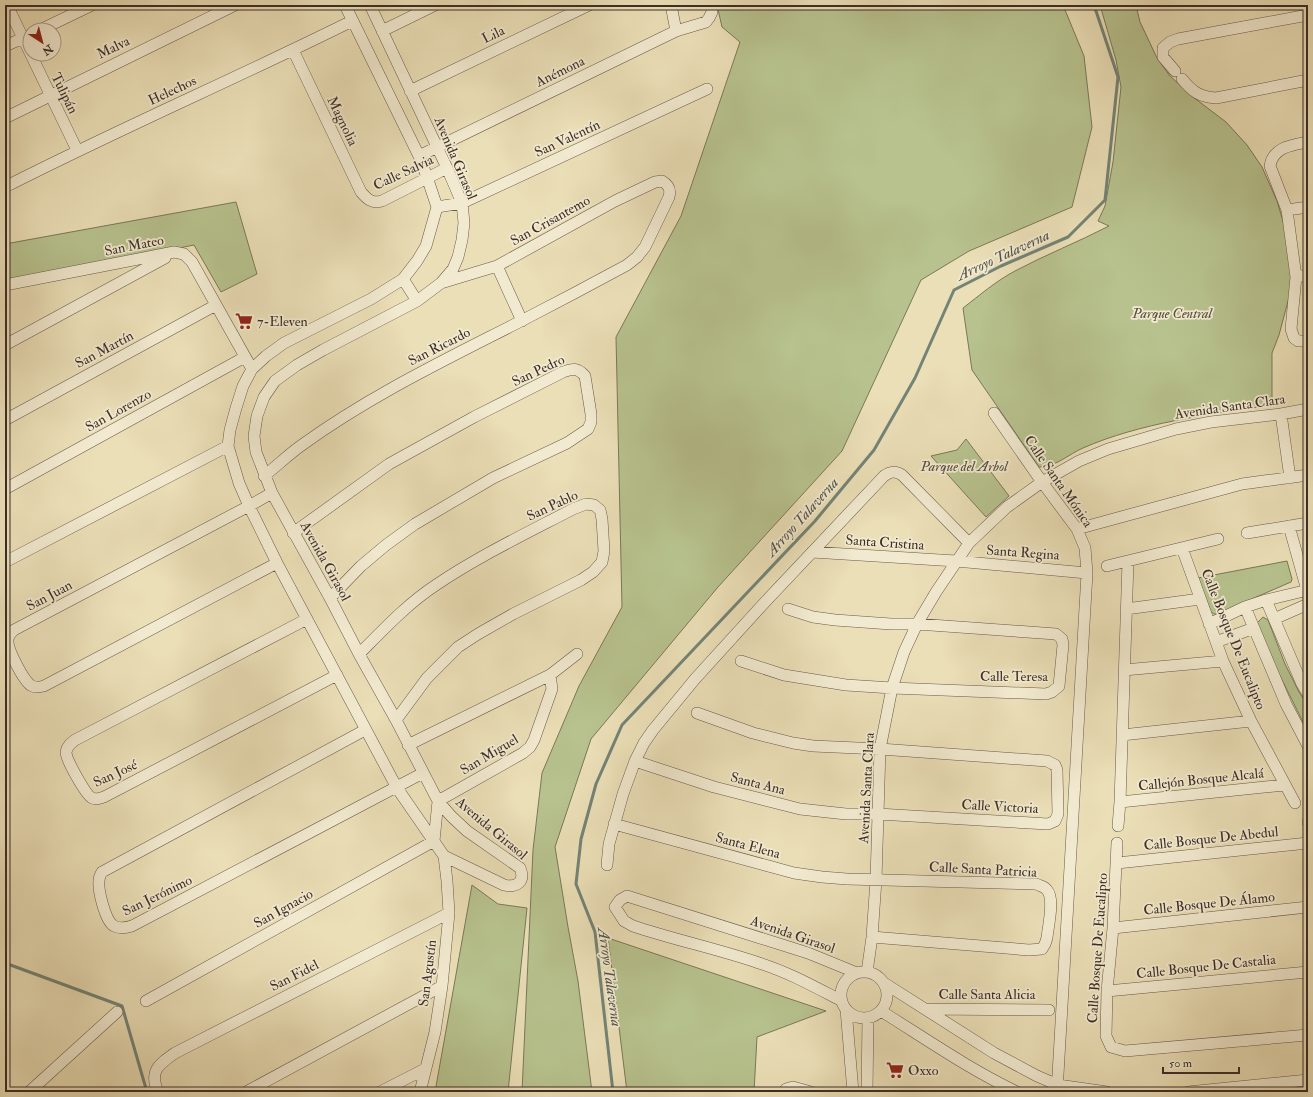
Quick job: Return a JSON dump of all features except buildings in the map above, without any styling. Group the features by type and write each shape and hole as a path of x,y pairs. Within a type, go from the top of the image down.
{"street":[{"name":"Tulipán","path":"7,5 22,30"},
{"path":"57,22 92,5"},
{"name":"Malva","path":"5,118 49,95 235,5"},
{"path":"345,5 418,156 437,207 426,246 403,279 371,299 312,328 284,344 266,356 252,369 243,386 236,408 230,430 228,446 239,483 249,506 365,730 397,788 444,856"},
{"name":"Avenida Girasol","path":"370,5 462,203 464,223 459,252 453,269 441,283 417,301 323,350 297,365 275,382 264,397 257,416 254,436 256,452 264,476 272,493 396,720 438,801 467,831 520,868 522,874 521,878 518,884 511,886 444,856"},
{"path":"382,31 435,5"},
{"name":"Lila","path":"410,90 589,5"},
{"path":"671,5 676,31"},
{"name":"Anémona","path":"418,156 676,31 706,22 712,12"},
{"path":"1308,15 1178,39 1170,42 1164,48 1163,57 1191,90 1205,96 1216,98 1308,80"},
{"name":"Helechos","path":"5,187 77,150 352,21"},
{"path":"5,46 22,39"},
{"name":"Magnolia","path":"293,50 361,192 371,202"},
{"name":"Tulipán","path":"36,62 49,95 77,150"},
{"name":"San Valentín","path":"437,207 462,203 707,89"},
{"path":"1308,142 1284,147 1278,151 1271,160 1270,166 1287,210 1296,277 1291,329 1292,334 1296,340 1308,341"},
{"name":"Calle Salvia","path":"371,202 382,201 447,168"},
{"name":"San Crisantemo","path":"441,283 496,266 622,198 655,182 662,181 669,187"},
{"name":"San Ricardo","path":"264,476 300,446 343,417 428,368 618,270 637,257 645,247 669,197 669,187"},
{"path":"1287,210 1308,207"},
{"path":"5,345 174,252"},
{"name":"San Mateo","path":"5,285 174,252 184,254 192,262 252,369"},
{"path":"496,266 522,320"},
{"path":"1296,277 1308,275"},
{"path":"403,279 417,301"},
{"name":"San Martín","path":"5,420 216,305"},
{"name":"San Lorenzo","path":"5,489 245,357"},
{"name":"San Pedro","path":"293,533 389,464 474,417 572,368 576,369 585,376 591,414 591,422 588,429 567,443 493,478 415,524 386,545 361,566 330,598"},
{"name":"Avenida Santa Clara","path":"862,973 872,937 876,880 880,749 892,688 904,652 917,624 936,592 969,543 1007,507 1042,482 1079,461 1108,449 1176,429 1210,422 1281,414 1308,409"},
{"name":"Calle Santa Mónica","path":"994,413 1077,529 1085,548 1087,573 1086,596 1058,1088"},
{"path":"1281,414 1290,478"},
{"path":"5,562 228,446"},
{"path":"607,865 609,844 614,824 635,761 644,743 673,704 812,552 884,476 892,471 905,478 969,543"},
{"path":"1077,529 1242,484 1308,475"},
{"name":"San Juan","path":"272,493 14,630 8,635 7,642 9,650 25,680 31,686 44,686 278,563"},
{"name":"San Pablo","path":"359,654 400,614 435,585 495,550 572,509 586,504 594,505 600,510 604,551 602,562 594,572 513,614 458,647 427,678 396,720"},
{"path":"1247,532 1308,523"},
{"path":"1209,624 1245,607 1266,600 1308,591 1289,526"},
{"path":"1107,566 1218,539"},
{"name":"Calle Bosque De Eucalipto","path":"1182,548 1223,660 1250,721 1295,803"},
{"name":"Santa Cristina","path":"812,552 956,561"},
{"name":"Santa Regina","path":"956,561 1087,573"},
{"path":"1118,826 1128,562"},
{"path":"1126,609 1200,599"},
{"path":"1266,600 1302,684 1308,694"},
{"path":"1274,619 1308,604"},
{"path":"1245,607 1286,704 1308,746"},
{"path":"788,609 813,617 835,620 886,624 917,624"},
{"name":"San José","path":"307,619 75,740 69,745 66,752 68,759 85,791 91,798 97,800 104,797 337,675"},
{"name":"Calle Teresa","path":"892,688 1046,694 1052,692 1059,686 1063,645 1062,639 1056,634 917,624"},
{"path":"1216,642 1254,628"},
{"path":"408,745 550,675 577,654"},
{"path":"1124,670 1223,660"},
{"path":"741,661 784,675 805,679 846,685 892,688"},
{"name":"San Miguel","path":"438,801 523,754 530,747 534,740 552,689 550,675"},
{"path":"697,713 753,733 793,743 827,747 880,749"},
{"path":"1122,735 1250,721"},
{"name":"San Jerónimo","path":"365,730 102,872 98,882 108,920 119,928 127,928 132,926 423,774"},
{"name":"Calle Victoria","path":"878,814 1048,824 1055,820 1058,814 1057,770 1052,762 880,749"},
{"name":"Santa Ana","path":"635,761 714,787 776,804 824,812 878,814"},
{"name":"Callejón Bosque Alcalá","path":"1120,802 1285,785"},
{"path":"434,841 438,801"},
{"name":"Santa Elena","path":"614,824 794,873 822,877 876,880"},
{"name":"San Ignacio","path":"146,1001 434,841"},
{"name":"Calle Bosque De Eucalipto","path":"1117,843 1113,928 1107,991 1106,1036 1111,1047 1125,1051 1308,1036"},
{"name":"Calle Bosque De Abedul","path":"1117,864 1308,843"},
{"name":"San Agustín","path":"420,1092 435,1032 442,986 449,913 444,856"},
{"name":"Calle Santa Patricia","path":"872,937 1036,950 1042,949 1047,938 1051,898 1048,891 1044,887 1036,884 876,880"},
{"name":"Avenida Girasol","path":"844,1005 798,979 761,963 633,926 624,921 615,907 620,900 627,896 808,953 862,973"},
{"name":"Calle Bosque De Álamo","path":"1113,928 1308,907"},
{"name":"San Fidel","path":"158,1092 155,1085 154,1076 156,1069 164,1061 175,1054 449,913"},
{"name":"Calle Bosque De Castalia","path":"1107,991 1308,972"},
{"path":"844,1005 852,1014 860,1017 868,1018 875,1015 881,1011 887,997 887,990 884,983 880,978 862,973 846,981 842,994 853,1092"},
{"path":"884,983 1011,1063 1058,1088 1107,1092"},
{"path":"246,1092 442,986"},
{"name":"Calle Santa Alicia","path":"925,1009 1049,1010"},
{"path":"881,1011 966,1064 1017,1092"},
{"path":"29,1092 117,1012"},
{"path":"867,1092 868,1018"},
{"path":"380,1092 425,1069"},
{"path":"1188,1092 1308,1080"},
{"path":"785,1091 793,1087 811,1092"}],"green space":[{"path":"717,5 1063,5 1084,56 1092,127 1072,207 969,251 921,280 842,451 718,587 591,739 555,847 578,981 592,1092 522,1092 533,850 542,773 579,686 622,607 616,337 681,216 740,42 722,27"},
{"name":"Parque Central","path":"1100,5 1136,5 1140,22 1157,58 1170,76 1193,97 1226,122 1247,145 1262,167 1277,201 1285,228 1290,254 1291,290 1279,335 1272,353 1272,405 1176,420 1128,432 1083,448 1045,467 1039,467 972,370 963,308 1015,271 1109,226 1098,221 1105,206 1113,162 1121,87 1116,60"},
{"path":"236,202 257,274 221,292 194,245 5,283 5,244"},
{"name":"Parque del Arbol","path":"966,439 1009,496 986,517 931,456 957,450"},
{"path":"1287,561 1292,579 1291,582 1217,614 1211,612 1198,578"},
{"path":"1263,617 1268,620 1285,664 1308,706 1308,732 1276,668 1257,623"},
{"path":"472,885 498,904 527,908 508,1092 435,1092"},
{"path":"608,938 826,1011 757,1037 754,1092 627,1092"}],"waterway":[{"name":"Arroyo Talaverna","path":"613,1092 595,932 576,884 581,839 596,784 622,725 815,521 874,450 915,378 954,290 1001,266 1068,237 1105,200 1118,77 1094,5"},
{"path":"5,963 122,1006 147,1092"}],"place":[{"name":"7-Eleven","path":"244,321"},
{"name":"Oxxo","path":"895,1070"}]}
